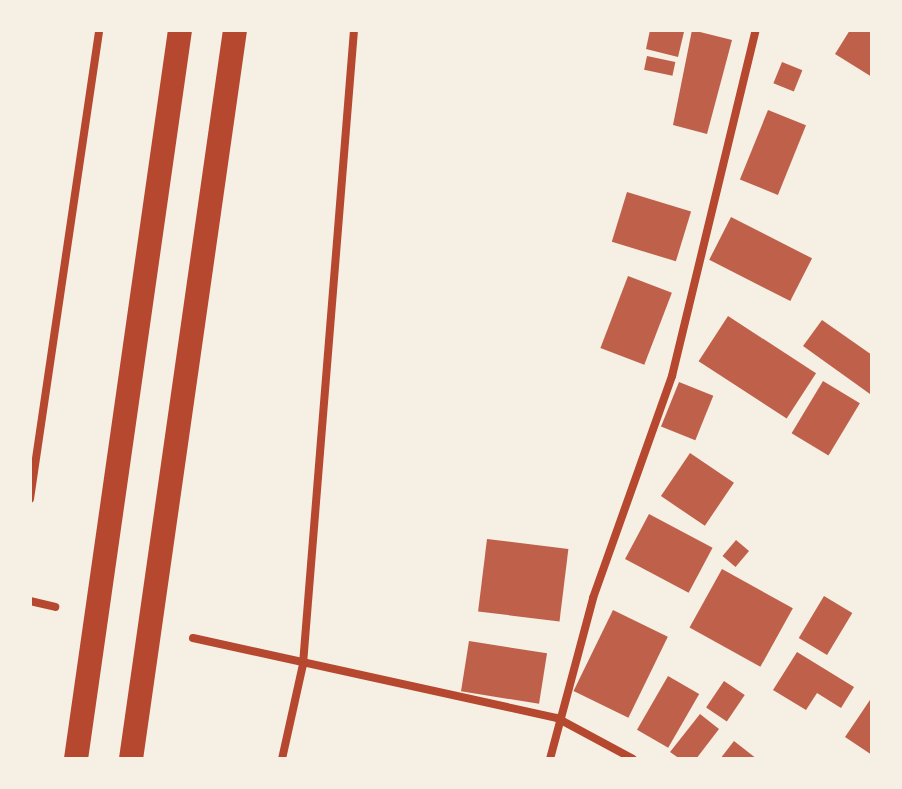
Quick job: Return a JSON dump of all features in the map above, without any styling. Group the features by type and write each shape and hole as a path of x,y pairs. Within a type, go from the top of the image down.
{"highway":[{"path":"76,759 180,30"},
{"path":"131,759 235,30"}],"street":[{"path":"30,499 99,30"},
{"path":"282,759 303,664 354,30"},
{"path":"550,759 557,718 672,376 756,30"},
{"path":"30,601 55,607"},
{"path":"193,638 557,718 633,759"}],"building":[{"path":"650,30 684,32 678,57 646,49"},
{"path":"692,30 732,40 707,134 673,125"},
{"path":"850,30 872,30 872,77 835,54"},
{"path":"647,56 675,62 672,76 644,70"},
{"path":"782,62 802,70 794,92 773,83"},
{"path":"768,110 806,125 778,195 740,180"},
{"path":"627,192 691,212 676,261 612,242"},
{"path":"731,217 812,258 790,301 709,260"},
{"path":"628,276 672,293 644,365 600,348"},
{"path":"728,316 816,373 787,418 699,361"},
{"path":"822,320 872,355 870,394 803,346"},
{"path":"823,381 860,403 828,455 792,433"},
{"path":"679,382 713,396 695,440 661,427"},
{"path":"690,453 734,483 705,526 661,496"},
{"path":"649,514 713,548 689,593 625,559"},
{"path":"487,539 568,549 559,621 478,611"},
{"path":"736,540 749,551 736,567 723,556"},
{"path":"722,569 793,608 760,667 690,628"},
{"path":"824,596 852,613 827,655 799,638"},
{"path":"613,610 668,637 628,718 574,691"},
{"path":"469,641 547,653 539,704 461,691"},
{"path":"797,652 854,687 841,708 817,693 806,710 773,690"},
{"path":"668,676 699,694 668,748 637,730"},
{"path":"724,681 745,695 727,722 706,708"},
{"path":"872,697 872,755 845,737"},
{"path":"700,714 719,729 696,759 680,759 670,752"},
{"path":"734,741 757,759 720,759"}]}
